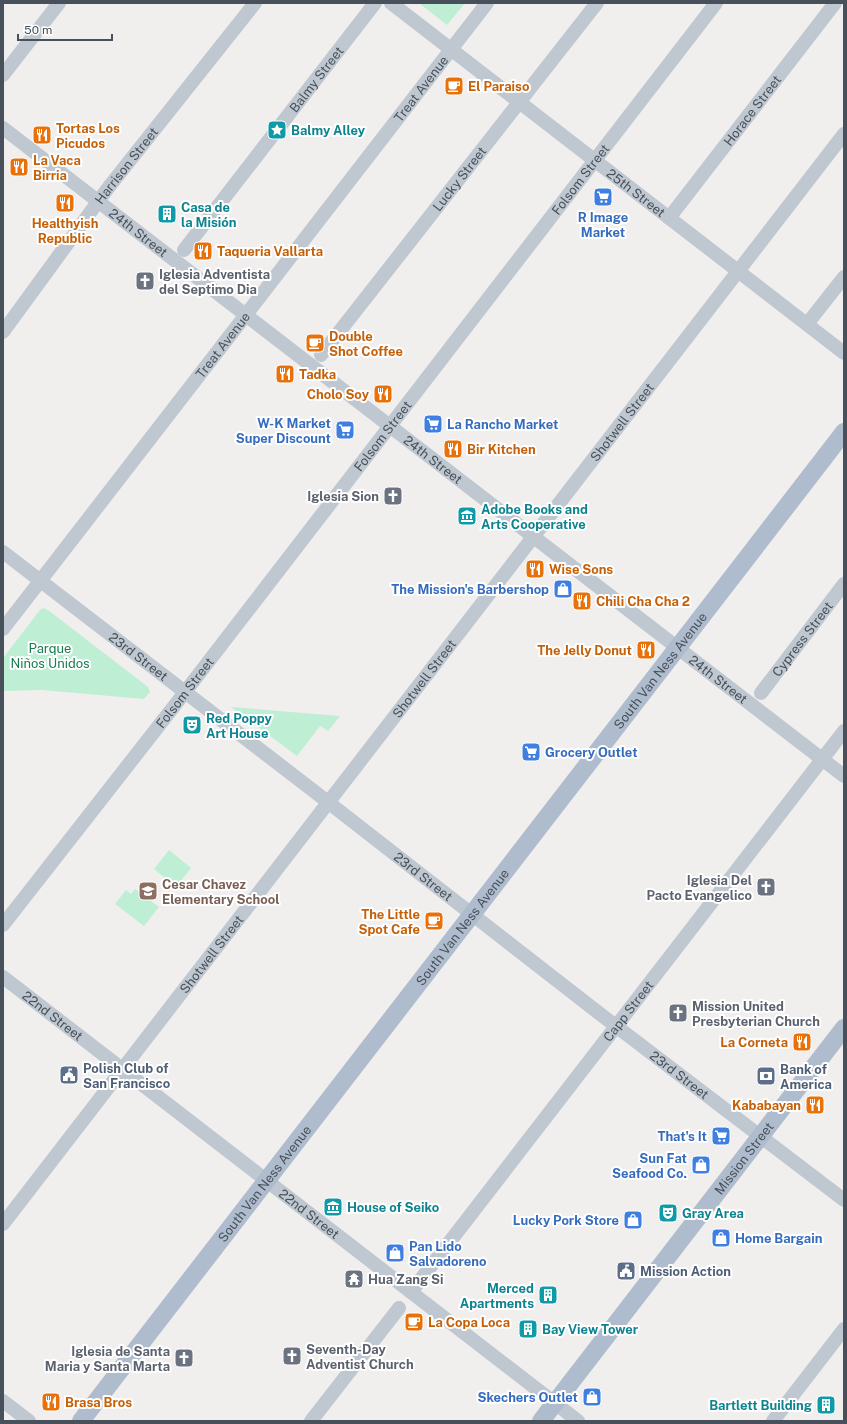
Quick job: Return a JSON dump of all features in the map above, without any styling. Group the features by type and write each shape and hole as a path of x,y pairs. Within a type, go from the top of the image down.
{"main road":[{"name":"South Van Ness Avenue","path":"81,1421 844,432"},
{"name":"Mission Street","path":"541,1421 844,1028"}],"street":[{"path":"3,75 59,3"},
{"name":"Harrison Street","path":"3,332 98,201 255,3"},
{"name":"Balmy Street","path":"184,250 375,3"},
{"name":"25th Street","path":"391,3 844,353"},
{"name":"Treat Avenue","path":"3,629 487,3"},
{"name":"Lucky Street","path":"321,355 597,3"},
{"name":"Folsom Street","path":"3,925 185,692 716,3"},
{"name":"Horace Street","path":"669,218 835,3"},
{"name":"24th Street","path":"3,128 844,776"},
{"name":"Shotwell Street","path":"3,1224 844,134"},
{"path":"807,324 844,277"},
{"name":"23rd Street","path":"3,552 760,1137 844,1200"},
{"name":"Cypress Street","path":"761,693 844,584"},
{"name":"Capp Street","path":"411,1292 844,731"},
{"name":"22nd Street","path":"3,977 578,1421"},
{"path":"312,1421 399,1308"},
{"path":"773,1421 844,1330"},
{"path":"3,1401 29,1421"}],"green space":[{"path":"419,3 465,3 447,25"},
{"name":"Parque Niños Unidos","path":"43,608 48,610 148,687 150,692 144,699 42,690 3,691 3,658"},
{"path":"231,707 340,716 328,731 320,726 297,756"},
{"path":"169,850 191,868 176,887 154,869"},
{"path":"135,889 159,907 144,926 115,904 126,890 131,894"}],"place":[{"name":"El Paraiso","path":"454,86"},
{"name":"Balmy Alley","path":"277,130"},
{"name":"Tortas Los Picudos","path":"42,135"},
{"name":"La Vaca Birria","path":"19,167"},
{"name":"R Image Market","path":"603,197"},
{"name":"Healthyish Republic","path":"65,203"},
{"name":"Casa de la Misión","path":"167,214"},
{"name":"Taqueria Vallarta","path":"203,251"},
{"name":"Iglesia Adventista del Septimo Dia","path":"145,281"},
{"name":"Double Shot Coffee","path":"315,343"},
{"name":"Tadka","path":"285,374"},
{"name":"Cholo Soy","path":"383,394"},
{"name":"La Rancho Market","path":"433,424"},
{"name":"W-K Market Super Discount","path":"345,430"},
{"name":"Bir Kitchen","path":"453,449"},
{"name":"Iglesia Sion","path":"393,496"},
{"name":"Adobe Books and Arts Cooperative","path":"467,516"},
{"name":"Wise Sons","path":"535,569"},
{"name":"The Mission's Barbershop","path":"563,589"},
{"name":"Chili Cha Cha 2","path":"582,601"},
{"name":"The Jelly Donut","path":"646,650"},
{"name":"Red Poppy Art House","path":"192,725"},
{"name":"Grocery Outlet","path":"531,752"},
{"name":"Iglesia Del Pacto Evangelico","path":"766,887"},
{"name":"Cesar Chavez Elementary School","path":"148,891"},
{"name":"The Little Spot Cafe","path":"434,921"},
{"name":"Mission United Presbyterian Church","path":"678,1013"},
{"name":"La Corneta","path":"802,1042"},
{"name":"Polish Club of San Francisco","path":"69,1075"},
{"name":"Bank of America","path":"766,1076"},
{"name":"Kababayan","path":"815,1105"},
{"name":"That's It","path":"721,1136"},
{"name":"Sun Fat Seafood Co.","path":"701,1165"},
{"name":"House of Seiko","path":"333,1207"},
{"name":"Gray Area","path":"668,1213"},
{"name":"Lucky Pork Store","path":"633,1220"},
{"name":"Home Bargain","path":"721,1238"},
{"name":"Pan Lido Salvadoreno","path":"395,1253"},
{"name":"Mission Action","path":"626,1271"},
{"name":"Hua Zang Si","path":"354,1279"},
{"name":"Merced Apartments","path":"548,1295"},
{"name":"La Copa Loca","path":"414,1322"},
{"name":"Bay View Tower","path":"528,1329"},
{"name":"Seventh-Day Adventist Church","path":"292,1356"},
{"name":"Iglesia de Santa Maria y Santa Marta","path":"184,1358"},
{"name":"Skechers Outlet","path":"592,1397"},
{"name":"Brasa Bros","path":"51,1402"},
{"name":"Bartlett Building","path":"826,1405"}]}
